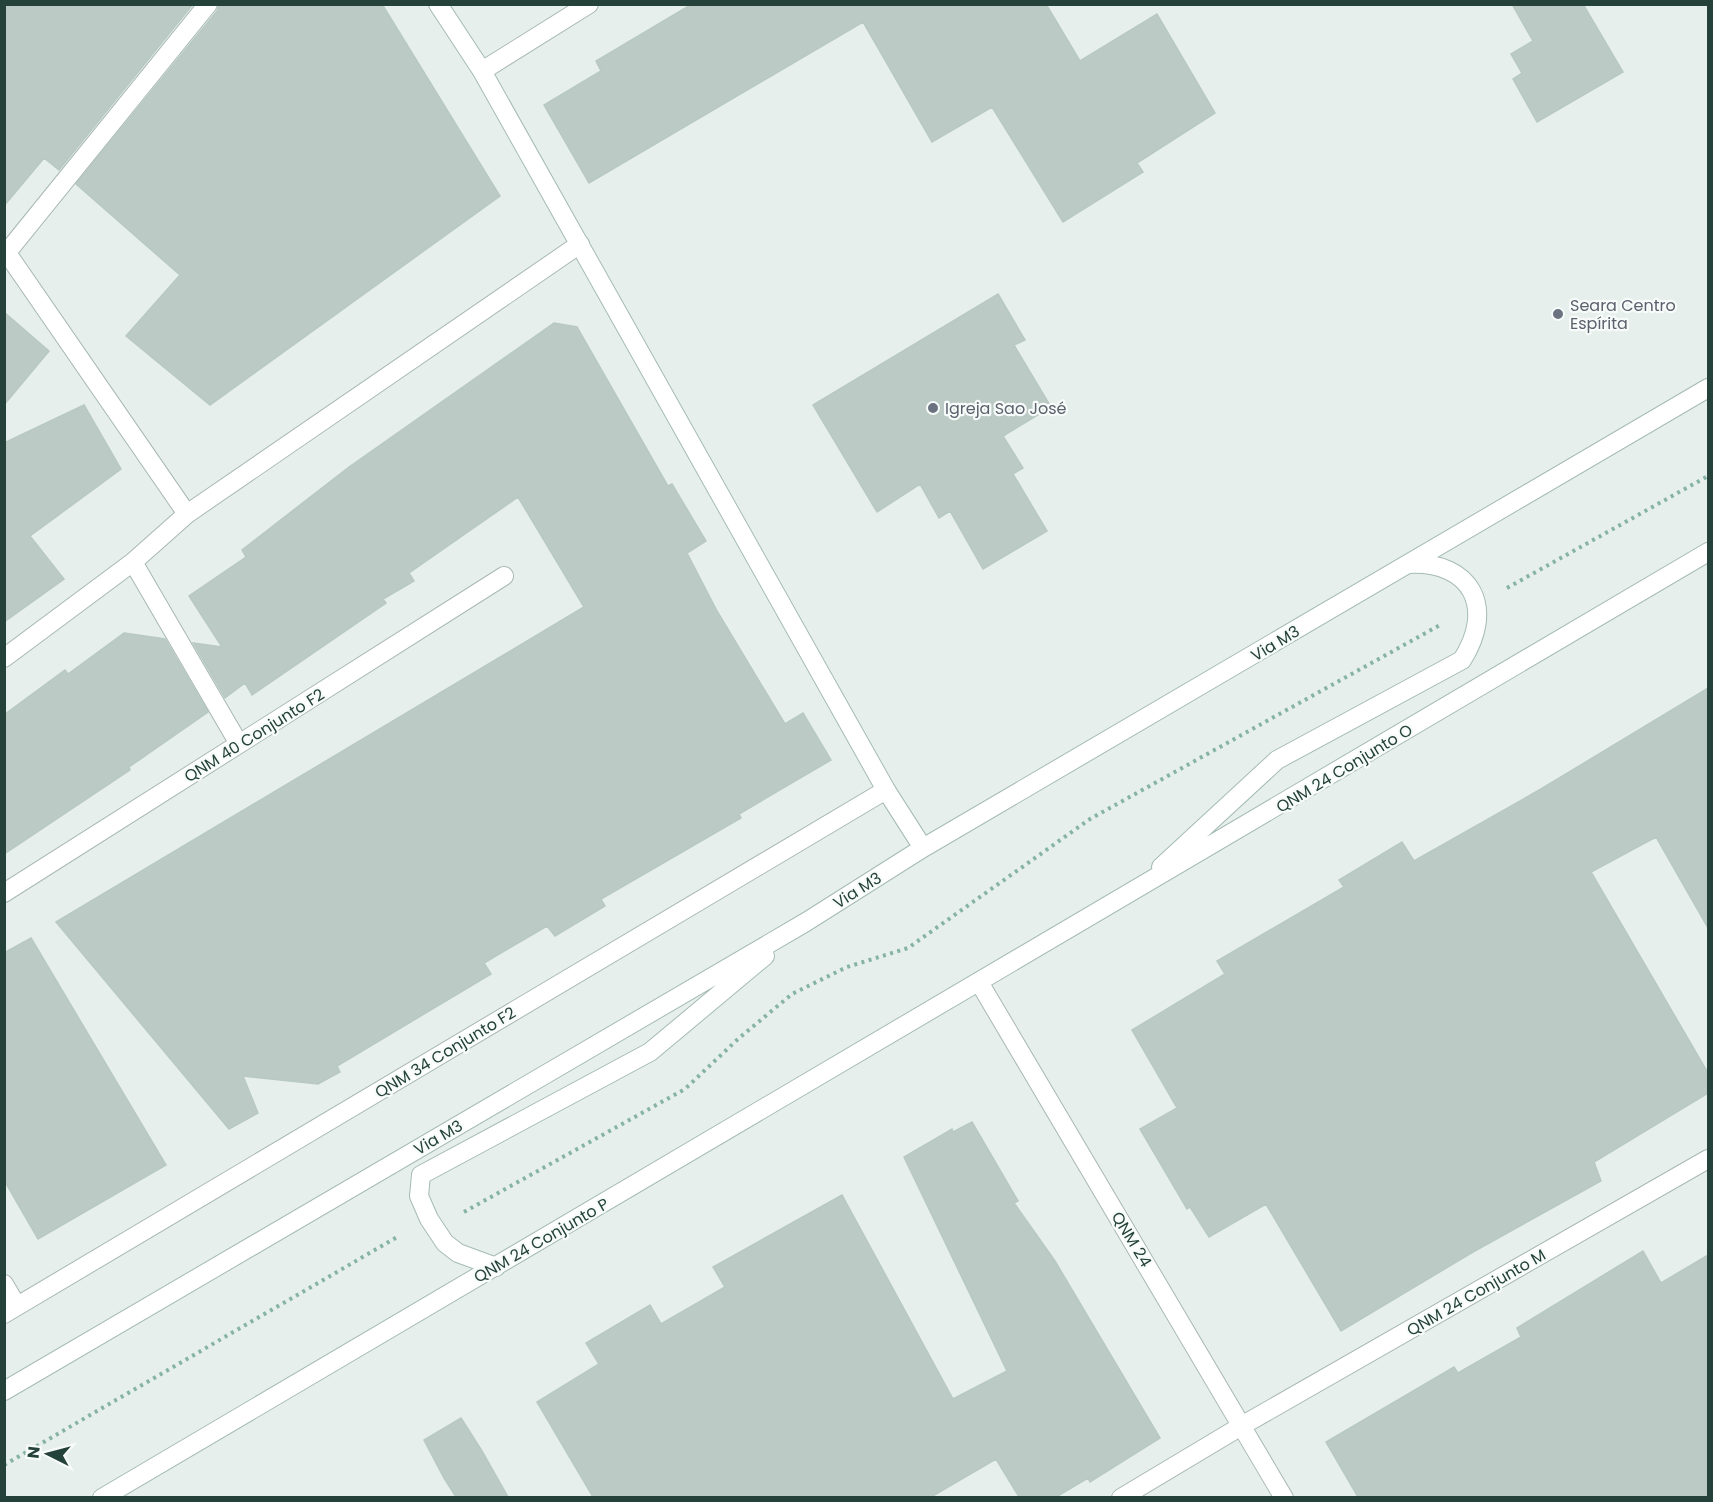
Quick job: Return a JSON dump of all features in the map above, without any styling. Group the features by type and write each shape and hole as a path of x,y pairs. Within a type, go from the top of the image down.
{"street":[{"path":"187,514 6,255 208,4"},
{"path":"438,4 482,71 886,790 923,848"},
{"path":"482,71 590,4"},
{"path":"4,658 133,562 187,514 580,244"},
{"name":"Via M3","path":"4,1391 806,922 923,848 1708,388"},
{"name":"QNM 24 Conjunto O","path":"979,982 1134,893 1708,552"},
{"path":"133,562 239,744"},
{"path":"1134,893 1277,760 1462,660 1474,642 1478,624 1477,604 1470,588 1459,577 1426,563 1409,564"},
{"name":"QNM 40 Conjunto F2","path":"4,893 504,576"},
{"name":"QNM 34 Conjunto F2","path":"11,1310 886,790"},
{"path":"496,1267 458,1253 445,1244 429,1219 419,1196 421,1175 650,1052 806,922"},
{"name":"QNM 24 Conjunto P","path":"102,1497 979,982"},
{"name":"QNM 24","path":"979,982 1284,1497"},
{"name":"QNM 24 Conjunto M","path":"1121,1497 1708,1159"},
{"path":"4,1284 11,1310"}],"path":[{"path":"4,1465 429,1219 461,1214 685,1089 738,1039 792,994 847,967 908,948 1090,819 1708,476"}],"building":[{"path":"4,4 193,4 59,170 44,158 4,206"},
{"path":"219,4 382,4 500,196 210,405 126,336 180,275 76,184 217,11"},
{"path":"692,4 1046,4 1080,61 1157,14 1215,113 1137,163 1143,172 1063,222 992,107 932,142 863,22 589,183 544,105 601,71 596,61"},
{"path":"1512,4 1583,4 1623,72 1537,122 1513,79 1522,73 1511,54 1533,41"},
{"path":"998,294 1025,340 1014,345 1051,407 1003,436 1023,468 1013,474 1047,531 983,569 950,511 939,518 920,484 877,512 813,405"},
{"path":"4,312 49,351 4,405"},
{"path":"554,323 577,327 668,486 672,484 706,541 687,553 717,611 785,724 803,713 831,760 739,814 741,818 601,899 605,906 555,936 547,926 484,963 491,974 337,1066 340,1072 318,1084 243,1076 258,1113 229,1129 56,922 584,607 518,497 409,573 414,581 383,599 386,603 252,695 245,683 225,698 193,643 222,647 189,596 246,557 242,550 349,467"},
{"path":"84,405 121,469 30,536 64,579 4,622 4,443"},
{"path":"124,633 165,639 208,712 129,767 130,770 4,854 4,715 65,670 68,674"},
{"path":"1708,688 1708,928 1656,837 1591,872 1708,1073 1708,1093 1594,1162 1601,1181 1473,1252 1341,1331 1266,1204 1209,1237 1190,1207 1187,1209 1140,1129 1177,1108 1132,1030 1225,974 1217,961 1344,887 1339,880 1402,842 1414,861 1541,789"},
{"path":"31,938 166,1165 38,1239 4,1180 4,953"},
{"path":"972,1122 1018,1201 1014,1203 1055,1261 1160,1438 1090,1482 1088,1478 1056,1497 1019,1497 996,1459 931,1497 593,1497 537,1402 599,1364 586,1343 650,1305 661,1324 725,1287 713,1267 842,1195 953,1399 1007,1371 904,1157 952,1129 953,1132"},
{"path":"1643,1251 1661,1283 1708,1255 1708,1497 1358,1497 1326,1442 1454,1367 1458,1373 1521,1337 1517,1328"},
{"path":"461,1418 508,1497 456,1497 444,1478 424,1440"}],"place":[{"name":"Seara Centro Espírita","path":"1558,314"},
{"name":"Igreja Sao José","path":"933,408"}]}
